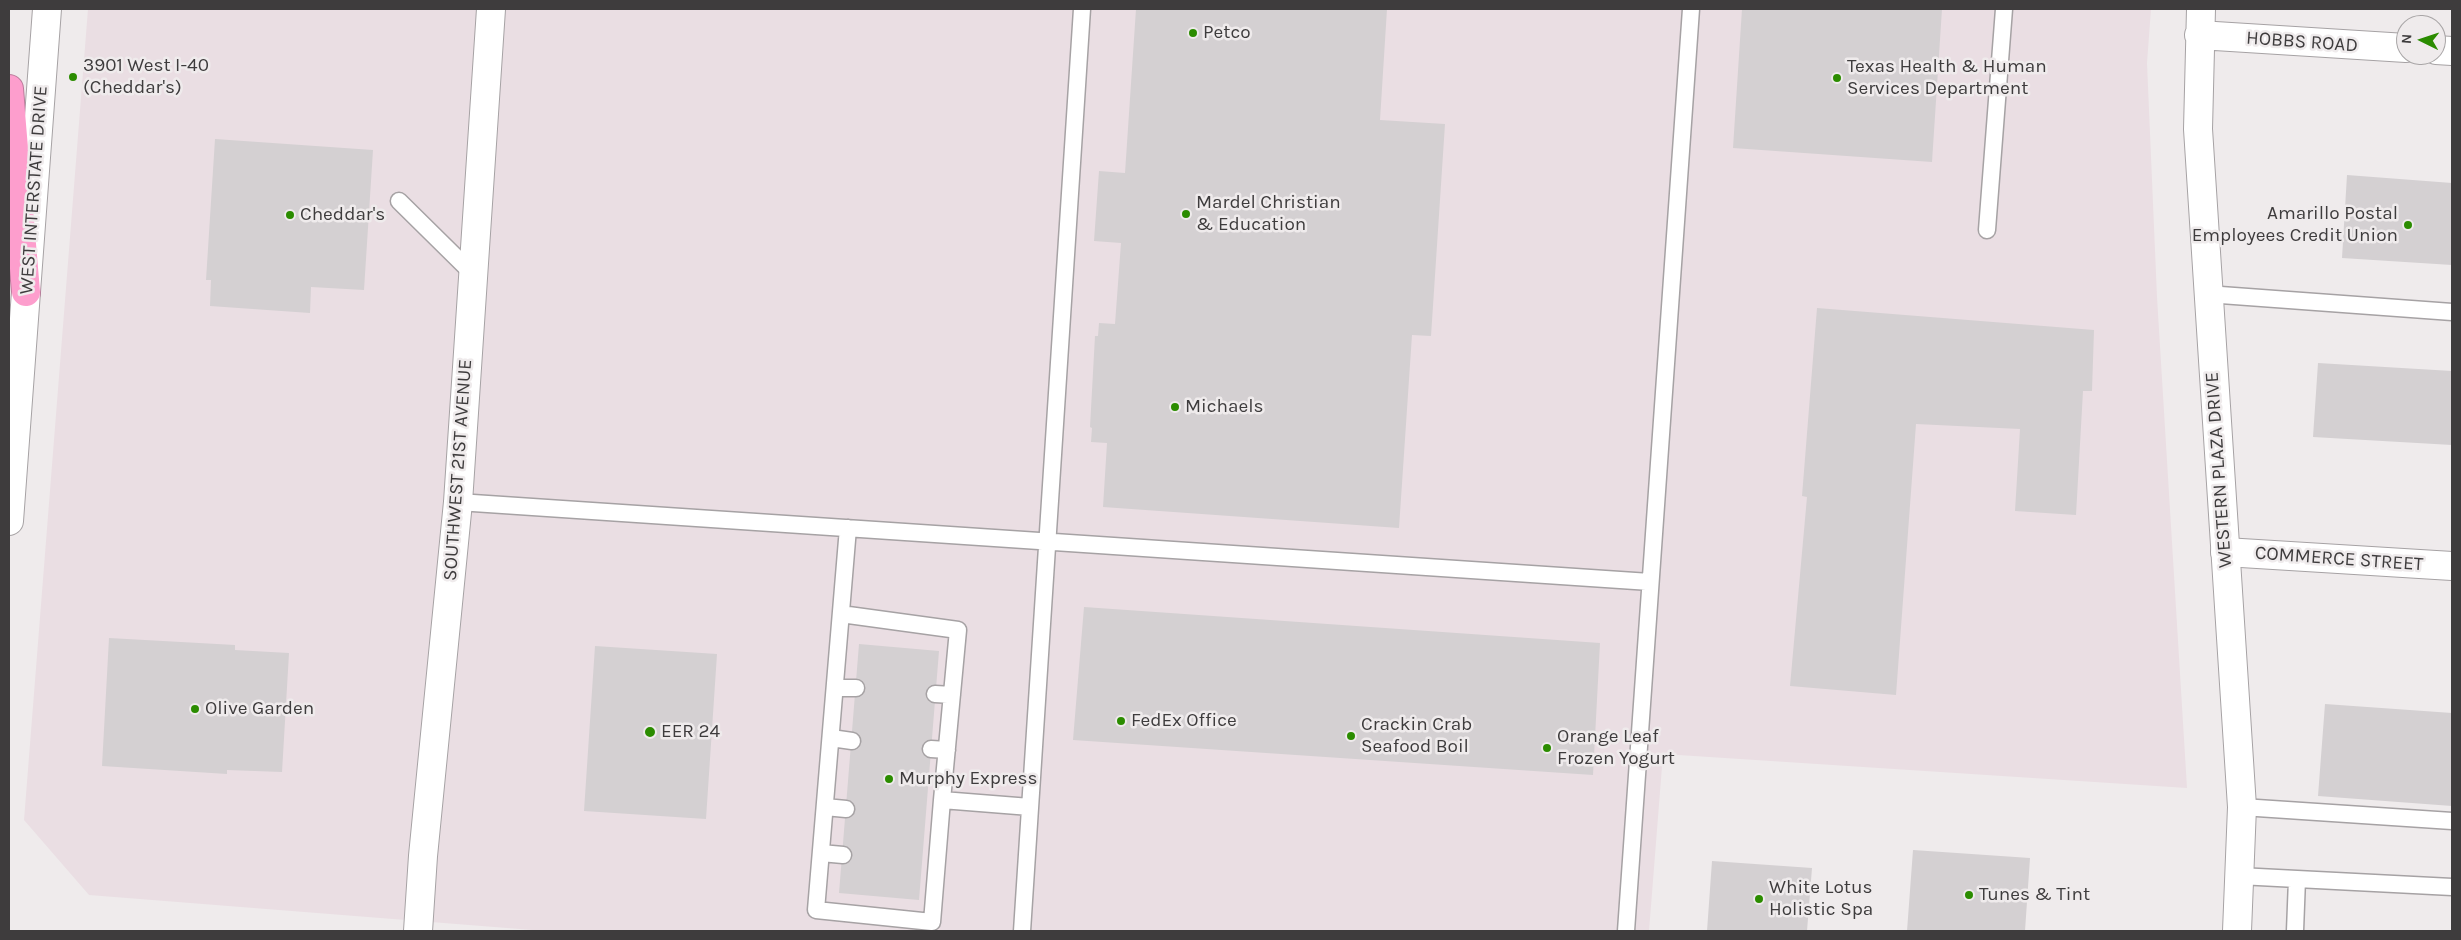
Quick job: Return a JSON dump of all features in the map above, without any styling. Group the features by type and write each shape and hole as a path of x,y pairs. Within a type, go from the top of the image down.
{"highway":[{"path":"9,89 26,292"}],"street":[{"name":"WEST INTERSTATE DRIVE","path":"9,521 47,9"},
{"name":"SOUTHWEST 21ST AVENUE","path":"418,931 423,856 458,502 491,9"},
{"name":"HOBBS ROAD","path":"2200,22 2396,47"},
{"name":"WESTERN PLAZA DRIVE","path":"2200,22 2198,129 2207,294 2242,807 2237,931"},
{"name":"COMMERCE STREET","path":"2225,552 2452,566"}],"lane":[{"path":"1022,931 1082,9"},
{"path":"1626,931 1691,9"},
{"path":"1987,230 2004,9"},
{"path":"399,201 473,274"},
{"path":"2207,294 2452,312"},
{"path":"458,502 1650,582"},
{"path":"841,614 958,630 952,695 939,750 942,800 933,818 929,864 932,922 816,910 848,528"},
{"path":"835,688 856,688"},
{"path":"935,694 952,695"},
{"path":"831,738 852,741"},
{"path":"942,800 1030,807"},
{"path":"825,807 846,809"},
{"path":"2242,807 2452,821"},
{"path":"821,853 843,855"},
{"path":"2239,876 2452,887"},
{"path":"2295,931 2297,880"}],"shaded area":[{"path":"88,9 2151,9 2147,63 2157,297 2187,788 1663,754 1649,931 545,931 89,895 24,820"}],"building":[{"path":"1136,9 1387,9 1380,120 1445,124 1431,336 1412,335 1399,528 1103,507 1107,443 1091,442 1092,428 1090,427 1095,336 1098,336 1099,323 1115,324 1121,243 1094,241 1099,171 1125,173"},
{"name":"Texas Health & Human Services Department","path":"1742,9 1942,9 1932,162 1733,148"},
{"name":"Cheddar's","path":"215,139 373,150 364,290 311,287 310,313 210,306 211,280 206,280"},
{"path":"2347,175 2452,183 2452,265 2342,258"},
{"path":"1817,308 2094,330 2092,391 2083,391 2076,515 2015,511 2020,429 1916,424 1896,695 1790,686 1807,497 1802,496"},
{"path":"2318,363 2452,371 2452,445 2313,437"},
{"path":"1084,607 1600,643 1593,775 1073,740"},
{"name":"Olive Garden","path":"109,638 235,645 235,650 289,653 282,772 227,770 227,774 102,766"},
{"name":"Murphy Express","path":"859,644 939,651 919,900 839,893"},
{"name":"EER 24","path":"595,646 717,654 706,819 584,811"},
{"path":"2325,704 2452,713 2452,806 2318,796"},
{"name":"Tunes & Tint","path":"1913,850 2030,858 2025,931 1907,931"},
{"name":"White Lotus Holistic Spa","path":"1712,861 1812,868 1807,931 1707,931"}],"place":[{"name":"Petco","path":"1193,33"},
{"name":"3901 West I-40 (Cheddar's)","path":"73,77"},
{"name":"Texas Health & Human Services Department","path":"1837,78"},
{"name":"Mardel Christian & Education","path":"1186,214"},
{"name":"Cheddar's","path":"290,215"},
{"name":"Amarillo Postal Employees Credit Union","path":"2408,225"},
{"name":"Michaels","path":"1175,407"},
{"name":"Olive Garden","path":"195,709"},
{"name":"FedEx Office","path":"1121,721"},
{"name":"EER 24","path":"650,732"},
{"name":"Crackin Crab Seafood Boil","path":"1351,736"},
{"name":"Orange Leaf Frozen Yogurt","path":"1547,748"},
{"name":"Murphy Express","path":"889,779"},
{"name":"Tunes & Tint","path":"1969,895"},
{"name":"White Lotus Holistic Spa","path":"1759,899"}]}
